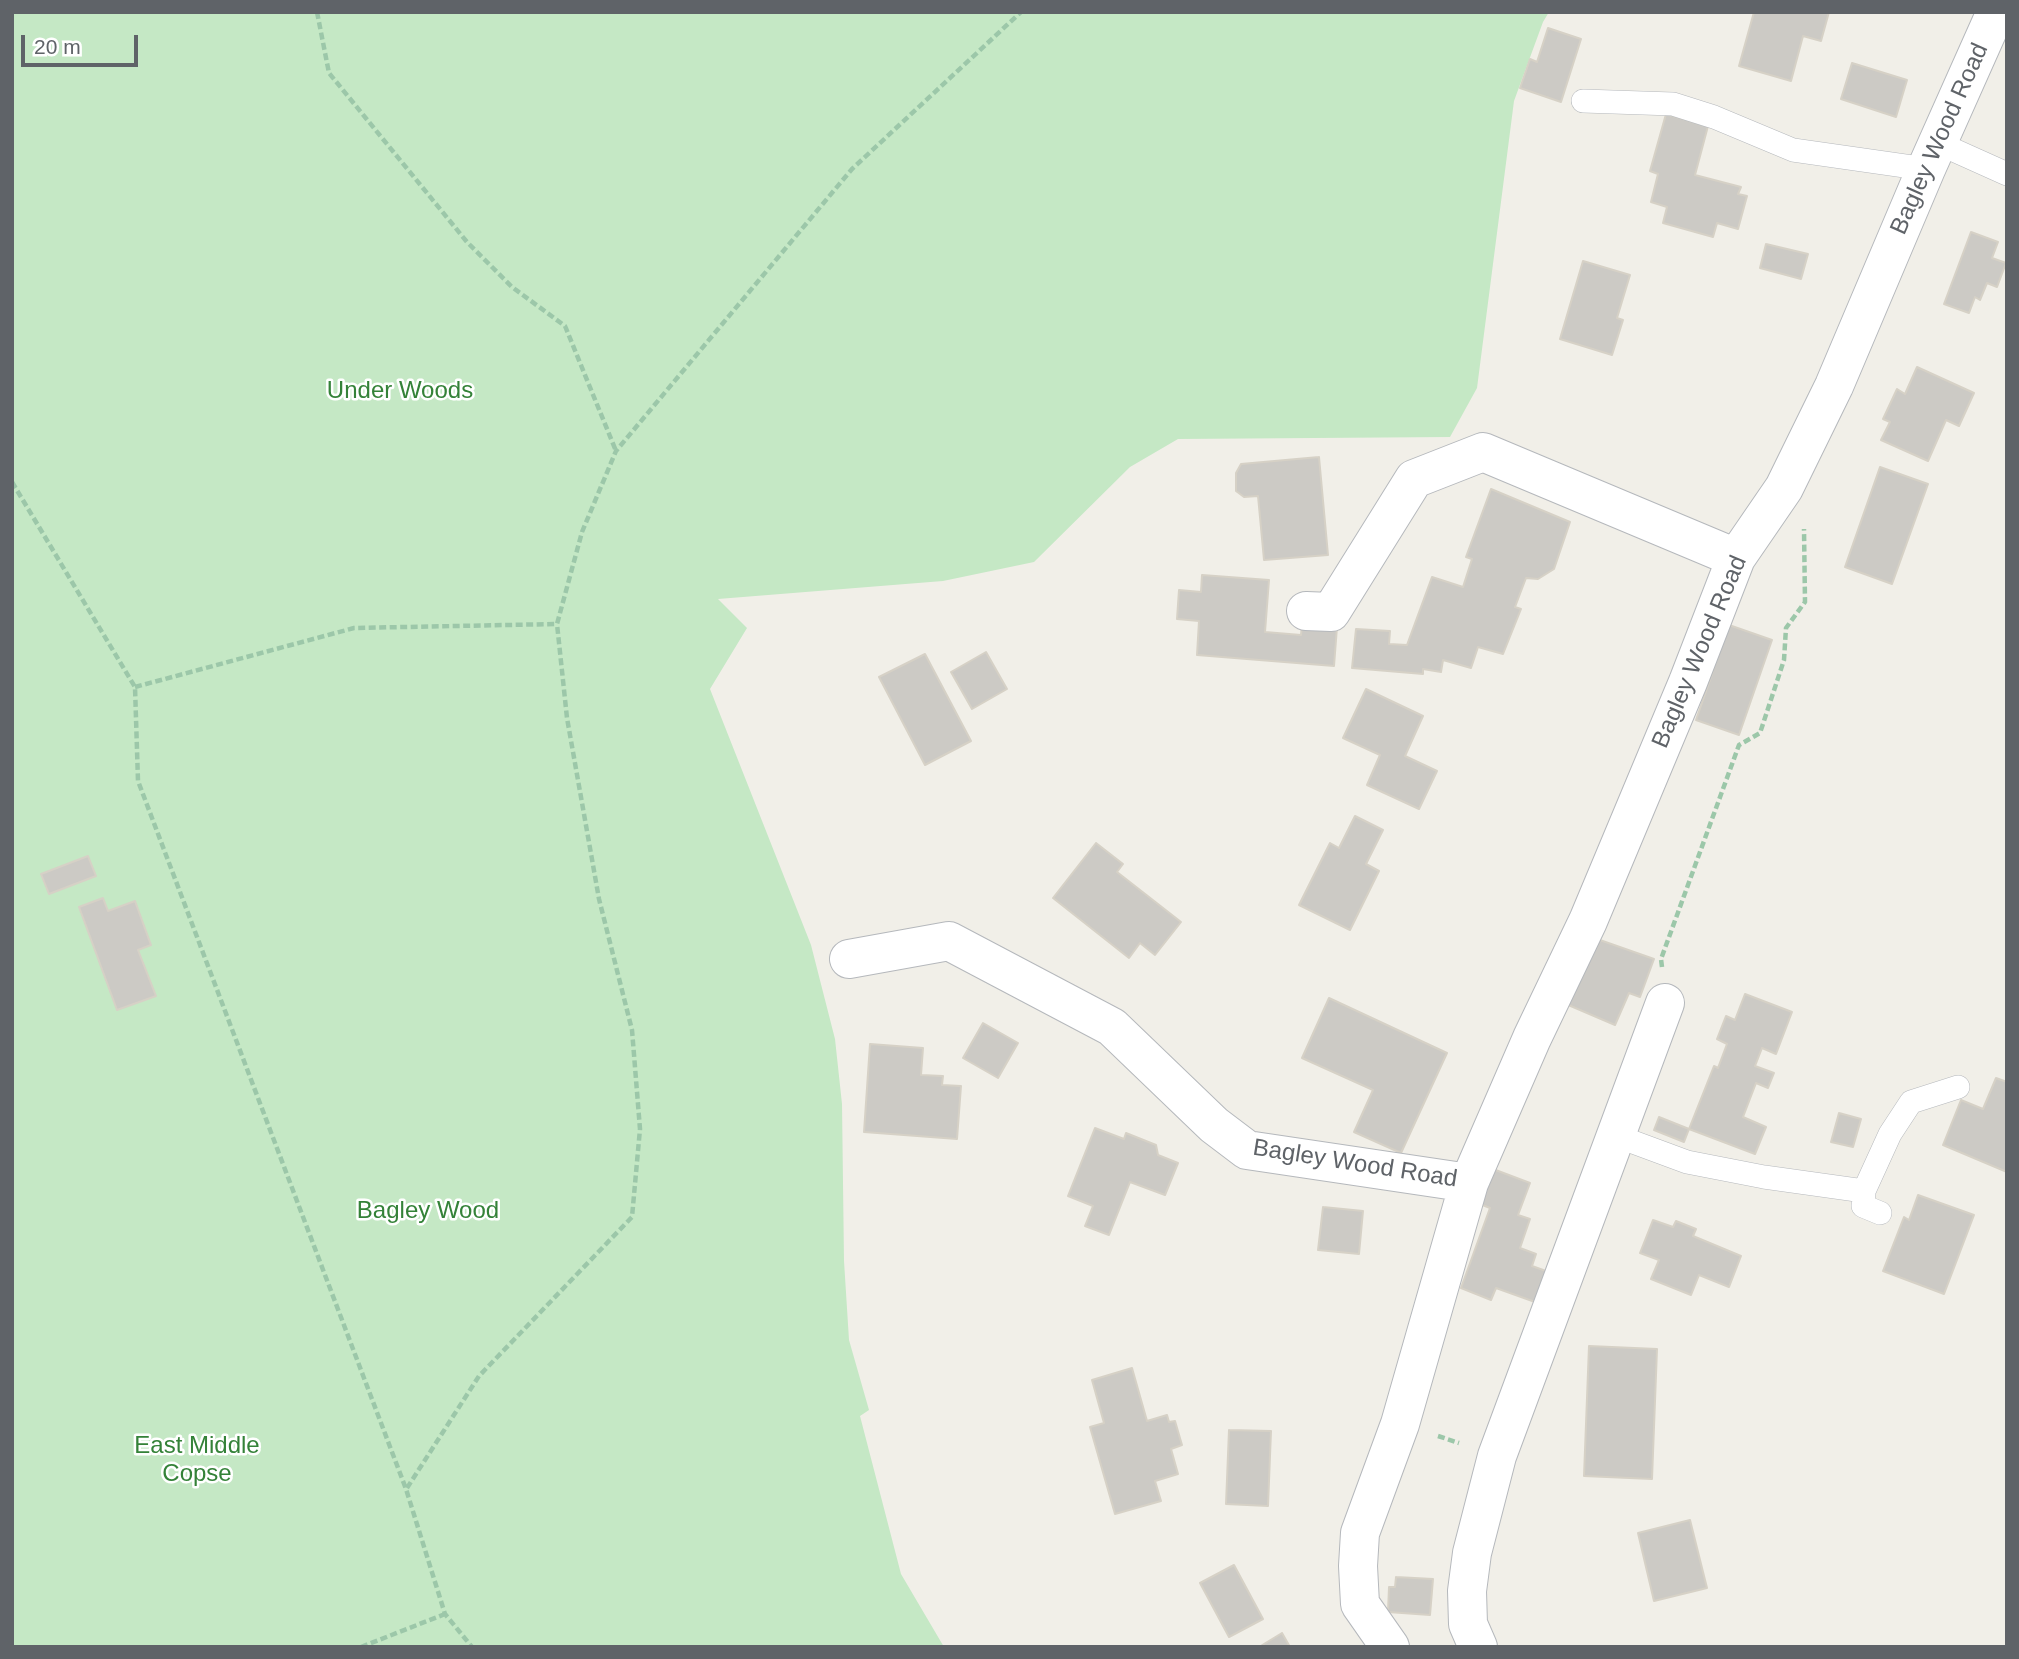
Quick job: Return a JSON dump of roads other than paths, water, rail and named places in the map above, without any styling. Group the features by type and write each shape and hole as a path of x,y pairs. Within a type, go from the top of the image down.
{"street":[{"name":"Bagley Wood Road","path":"1390,1647 1360,1604 1360,1533 1400,1424 1469,1183 1532,1038 1588,921 1737,558 1784,488 1834,386 1996,12"},
{"path":"1307,611 1331,612 1414,479 1483,452 1737,558"},
{"name":"Bagley Wood Road","path":"849,960 949,941 1112,1027 1214,1125 1247,1150 1469,1183"},
{"path":"1478,1647 1468,1624 1467,1591 1472,1553 1497,1456 1665,1003"}],"lane":[{"path":"1583,101 1673,104 1714,117 1793,150 1932,156 2007,174"},
{"path":"1880,1213 1863,1206 1864,1191 1890,1134 1911,1102 1958,1087"},
{"path":"1614,1135 1686,1162 1764,1177 1864,1191"}],"park label":[{"name":"Under Woods","path":"400,391"},
{"name":"Bagley Wood","path":"428,1211"},
{"name":"East Middle Copse","path":"197,1460"}]}
